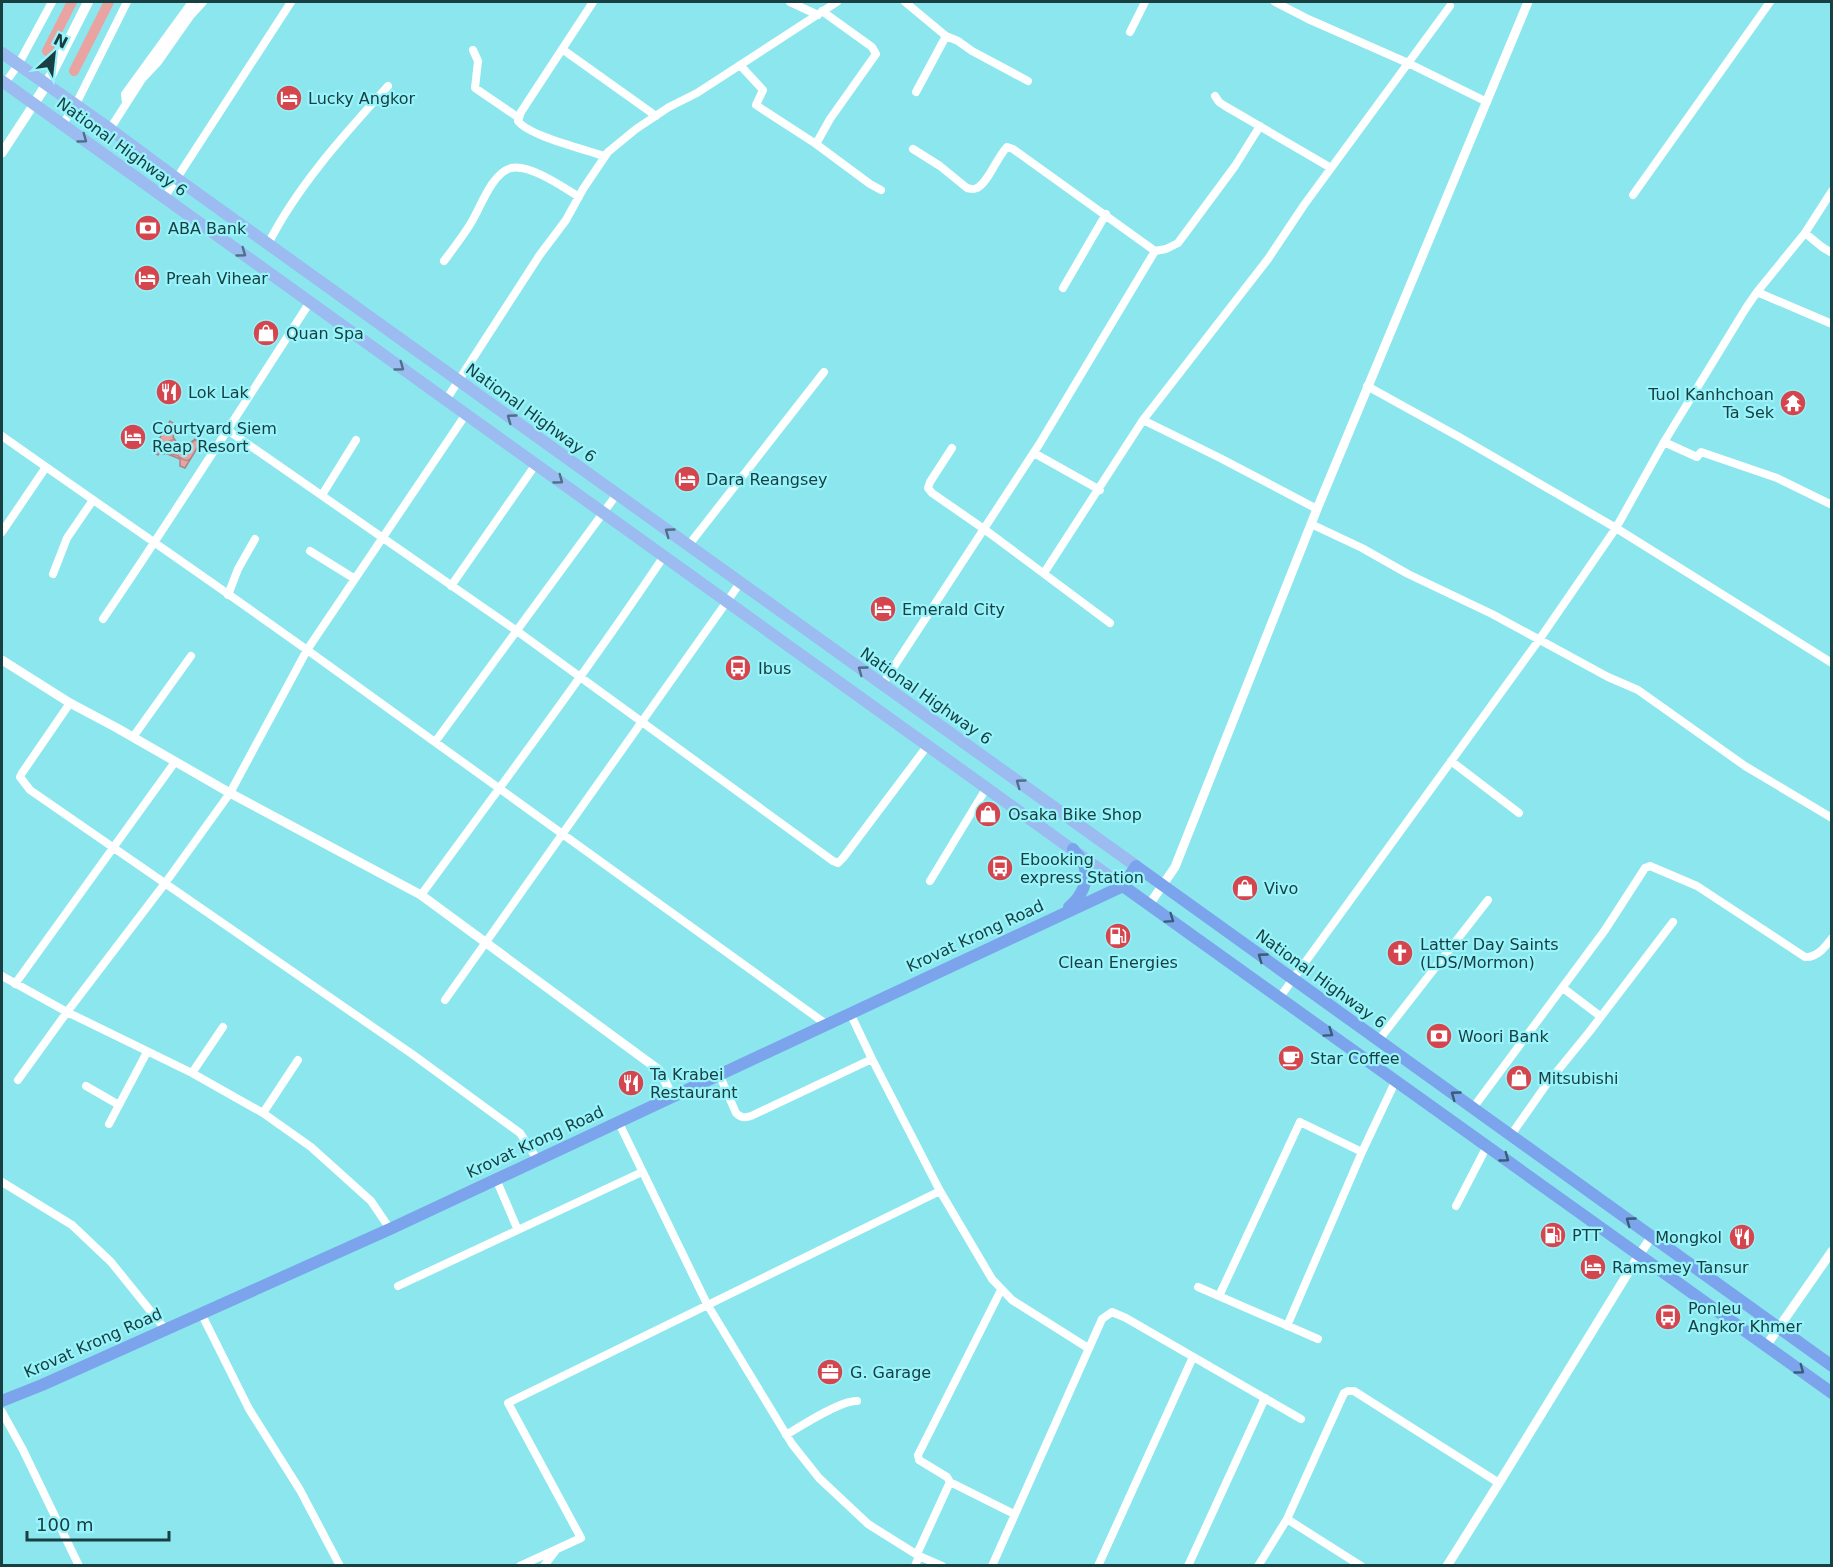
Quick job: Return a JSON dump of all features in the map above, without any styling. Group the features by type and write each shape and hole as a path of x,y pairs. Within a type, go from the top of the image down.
{"highway":[{"path":"1058,916 1078,900 1086,878 1084,864 1073,849"},
{"name":"National Highway 6","path":"1136,866 1832,1365"},
{"name":"Krovat Krong Road","path":"2,1401 390,1229 1122,886 1136,866"},
{"name":"National Highway 6","path":"1122,886 1832,1393"}],"main road":[{"path":"33,104 46,85 88,2"},
{"name":"National Highway 6","path":"2,53 1136,866"},
{"name":"National Highway 6","path":"3,82 1122,886"}],"street":[{"path":"3,82 18,65 52,2"},
{"path":"62,124 75,106 127,2"},
{"path":"126,103 125,94 192,2"},
{"path":"110,129 142,79 158,62 203,2"},
{"path":"164,198 291,2"},
{"path":"593,2 519,118 519,124 537,134 604,156"},
{"path":"790,2 820,13 872,47 876,54 816,144"},
{"path":"446,400 539,256 566,220 604,156 636,129 697,93 837,2"},
{"path":"905,2 946,36 1028,81"},
{"path":"1130,32 1145,2"},
{"path":"1275,2 1487,102"},
{"path":"1149,905 1175,867 1367,386 1528,2"},
{"path":"1633,195 1770,2"},
{"path":"1044,573 1100,490 1143,420 1268,259 1331,168 1450,6"},
{"path":"916,92 946,36"},
{"path":"562,49 656,116"},
{"path":"473,50 478,61 475,88 519,118"},
{"path":"740,65 763,90 756,105 881,190"},
{"path":"268,244 282,216 299,192 352,125 388,86"},
{"path":"1215,96 1225,106 1331,168"},
{"path":"2,153 33,104"},
{"path":"913,149 967,188 976,189 983,183 1006,147 1013,149 1155,251 1178,243 1235,166 1260,126"},
{"path":"444,261 471,224 489,189 499,176 512,168 545,176 579,197"},
{"path":"1280,997 1539,640 1617,528 1664,442 1757,292 1804,233 1832,191"},
{"path":"1063,288 1106,214"},
{"path":"1804,233 1832,253"},
{"path":"882,684 1034,453 1155,251"},
{"path":"1757,292 1832,324"},
{"path":"104,619 310,302"},
{"path":"688,546 824,372"},
{"path":"1367,386 1617,528 1832,663"},
{"path":"18,1080 230,793 307,650 466,414"},
{"path":"1143,420 1317,509"},
{"path":"226,429 517,631 833,861 838,863 843,858 928,745"},
{"path":"2,435 307,650 562,836 826,1024"},
{"path":"322,495 356,440"},
{"path":"1664,442 1696,457 1701,453 1777,478 1832,505"},
{"path":"952,448 928,488 932,493 1110,623"},
{"path":"1034,453 1100,490"},
{"path":"452,586 536,464"},
{"path":"2,532 46,467"},
{"path":"435,742 617,494"},
{"path":"53,574 60,559 62,546 93,500"},
{"path":"1311,524 1491,614 1608,677 1638,690 1745,766 1832,818"},
{"path":"228,595 238,569 255,539"},
{"path":"310,551 356,579"},
{"path":"421,895 616,628 664,556"},
{"path":"445,1000 740,583"},
{"path":"133,737 191,656"},
{"path":"2,660 70,703 230,793 421,895 659,1070 672,1095"},
{"path":"70,703 20,777 30,790 412,1054 520,1133 537,1159"},
{"path":"1451,760 1519,813"},
{"path":"15,984 175,762"},
{"path":"930,881 987,788"},
{"path":"1473,1108 1605,930 1646,868 1650,866 1697,886 1805,957 1816,955 1832,938"},
{"path":"1378,1041 1488,900"},
{"path":"1511,1135 1546,1085 1673,922"},
{"path":"2,976 67,1012 192,1073 263,1113 311,1147 364,1194 390,1229"},
{"path":"1563,988 1600,1016"},
{"path":"850,1013 940,1191 992,1279 1001,1290 1021,1306 1088,1348"},
{"path":"192,1073 223,1028"},
{"path":"109,1124 147,1052"},
{"path":"719,1074 736,1113 745,1118 872,1059"},
{"path":"263,1113 298,1060"},
{"path":"1287,1326 1362,1152 1396,1080"},
{"path":"86,1086 119,1105"},
{"path":"618,1121 707,1304 786,1435 819,1478 853,1512 918,1555 942,1566"},
{"path":"1219,1296 1300,1122 1362,1152"},
{"path":"1456,1206 1486,1146"},
{"path":"398,1286 642,1172"},
{"path":"496,1179 518,1228"},
{"path":"2,1182 72,1225 111,1262 165,1329"},
{"path":"520,1566 581,1538 508,1403 940,1191"},
{"path":"1447,1566 1652,1236"},
{"path":"1766,1346 1832,1251"},
{"path":"1198,1287 1318,1339"},
{"path":"1001,1290 917,1458 947,1477 950,1482 1014,1514"},
{"path":"992,1566 1088,1348 1102,1319 1112,1312 1301,1419"},
{"path":"201,1313 249,1409 300,1490 340,1566"},
{"path":"1098,1566 1193,1357"},
{"path":"1258,1566 1287,1519 1344,1393 1348,1391 1354,1391 1500,1483"},
{"path":"1188,1566 1265,1398"},
{"path":"786,1435 840,1405 857,1401"},
{"path":"2,1412 79,1566"},
{"path":"915,1566 950,1482"},
{"path":"1287,1519 1361,1566"},
{"path":"544,1566 556,1549"}],"water":[{"path":"170,421 176,425 173,437 179,446 186,446 195,439 199,442 185,468 180,466 180,459 160,452 158,455 152,451"}],"waterway":[{"path":"47,51 72,2"},
{"path":"74,71 109,2"}],"place":[{"name":"Lucky Angkor","path":"289,98"},
{"name":"ABA Bank","path":"148,228"},
{"name":"Preah Vihear","path":"147,278"},
{"name":"Quan Spa","path":"266,333"},
{"name":"Lok Lak","path":"169,392"},
{"name":"Tuol Kanhchoan Ta Sek","path":"1793,403"},
{"name":"Courtyard Siem Reap Resort","path":"133,437"},
{"name":"Dara Reangsey","path":"687,479"},
{"name":"Emerald City","path":"883,609"},
{"name":"Ibus","path":"738,668"},
{"name":"Osaka Bike Shop","path":"988,814"},
{"name":"Ebooking express Station","path":"1000,868"},
{"name":"Vivo","path":"1245,888"},
{"name":"Clean Energies","path":"1118,936"},
{"name":"Latter Day Saints (LDS/Mormon)","path":"1400,953"},
{"name":"Woori Bank","path":"1439,1036"},
{"name":"Star Coffee","path":"1291,1058"},
{"name":"Mitsubishi","path":"1519,1078"},
{"name":"Ta Krabei Restaurant","path":"631,1083"},
{"name":"PTT","path":"1553,1235"},
{"name":"Mongkol","path":"1742,1237"},
{"name":"Ramsmey Tansur","path":"1593,1267"},
{"name":"Ponleu Angkor Khmer","path":"1668,1317"},
{"name":"G. Garage","path":"830,1372"}]}
